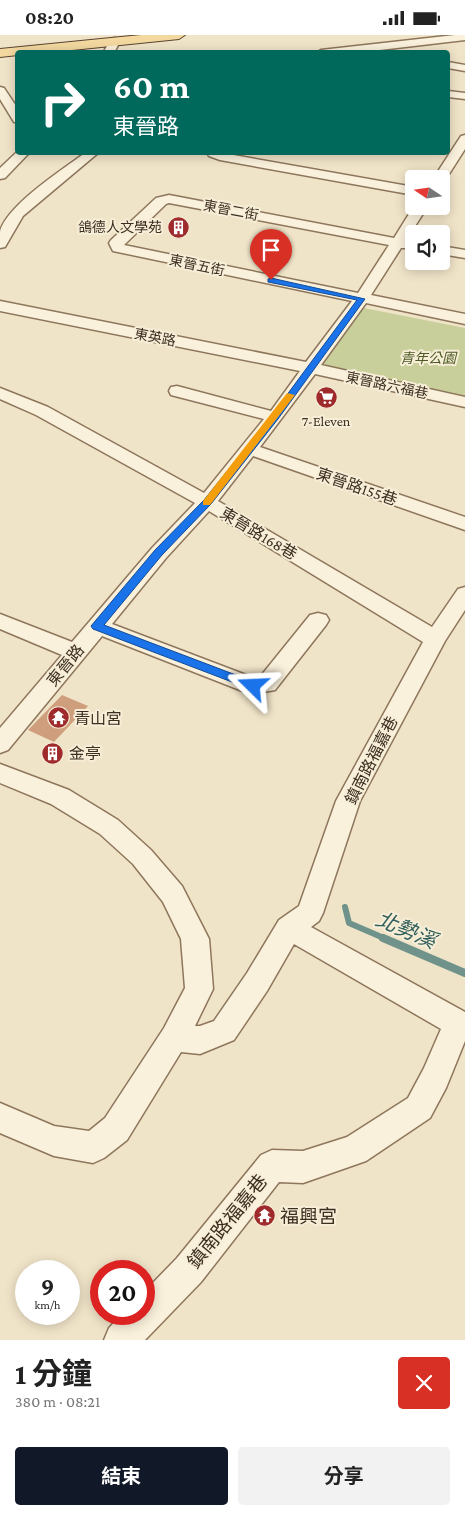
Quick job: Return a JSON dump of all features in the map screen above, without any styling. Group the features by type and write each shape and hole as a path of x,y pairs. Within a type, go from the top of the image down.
{"main road":[{"path":"0,43 80,35"},
{"path":"0,48 129,35"},
{"path":"29,50 179,35"},
{"path":"0,53 15,51"}],"street":[{"path":"348,50 465,37"},
{"path":"110,50 115,41"},
{"path":"450,65 465,68"},
{"path":"3,88 15,113"},
{"path":"450,94 465,96"},
{"path":"445,170 465,140 450,138"},
{"path":"8,153 15,153"},
{"path":"0,175 21,155"},
{"path":"0,244 17,214 33,199 89,155"},
{"path":"218,155 405,189"},
{"name":"東晉二街","path":"143,217 161,201 169,199 405,244"},
{"name":"東晉五街","path":"143,217 116,243 118,248 465,319"},
{"name":"東晉路","path":"0,744 96,626 159,553 207,502 275,417 361,299 405,245"},
{"path":"450,252 465,254"},
{"name":"東英路","path":"0,306 310,368"},
{"name":"東晉路六福巷","path":"310,368 465,402"},
{"path":"177,391 275,417"},
{"name":"東晉路168巷","path":"0,393 42,411 207,502 435,639"},
{"name":"東晉路155巷","path":"249,449 465,524"},
{"name":"鎮南路福嘉巷","path":"174,1038 200,1040 224,1031 290,928 310,913 348,801 435,639 465,594"},
{"path":"96,626 253,686 267,684 318,620"},
{"path":"0,621 75,652"},
{"path":"0,773 60,797 109,827 142,857 173,894 195,939 199,989 174,1038 116,1129 93,1147 54,1141 0,1118"},
{"name":"鎮南路福嘉巷","path":"121,1340 189,1270 272,1166 303,1167 354,1150 419,1108 435,1078 458,1023 290,928"}],"green space":[{"name":"青年公園","path":"359,307 465,328 465,403 315,370"}],"building":[{"name":"青山宮","path":"62,695 88,706 54,742 28,730"}],"waterway":[{"name":"北勢溪","path":"345,907 349,923 386,939"},
{"name":"北勢溪","path":"383,938 465,973"}],"slow traffic":[{"path":"207,503 275,417 290,395"}],"place":[{"name":"鴿德人文學苑","path":"178,227"},
{"name":"7-Eleven","path":"326,398"},
{"name":"青山宮","path":"58,718"},
{"name":"金亭","path":"53,753"},
{"name":"福興宮","path":"264,1216"}],"route":[{"path":"253,686 96,626 159,553 207,502 275,417 361,299 271,280"}]}
